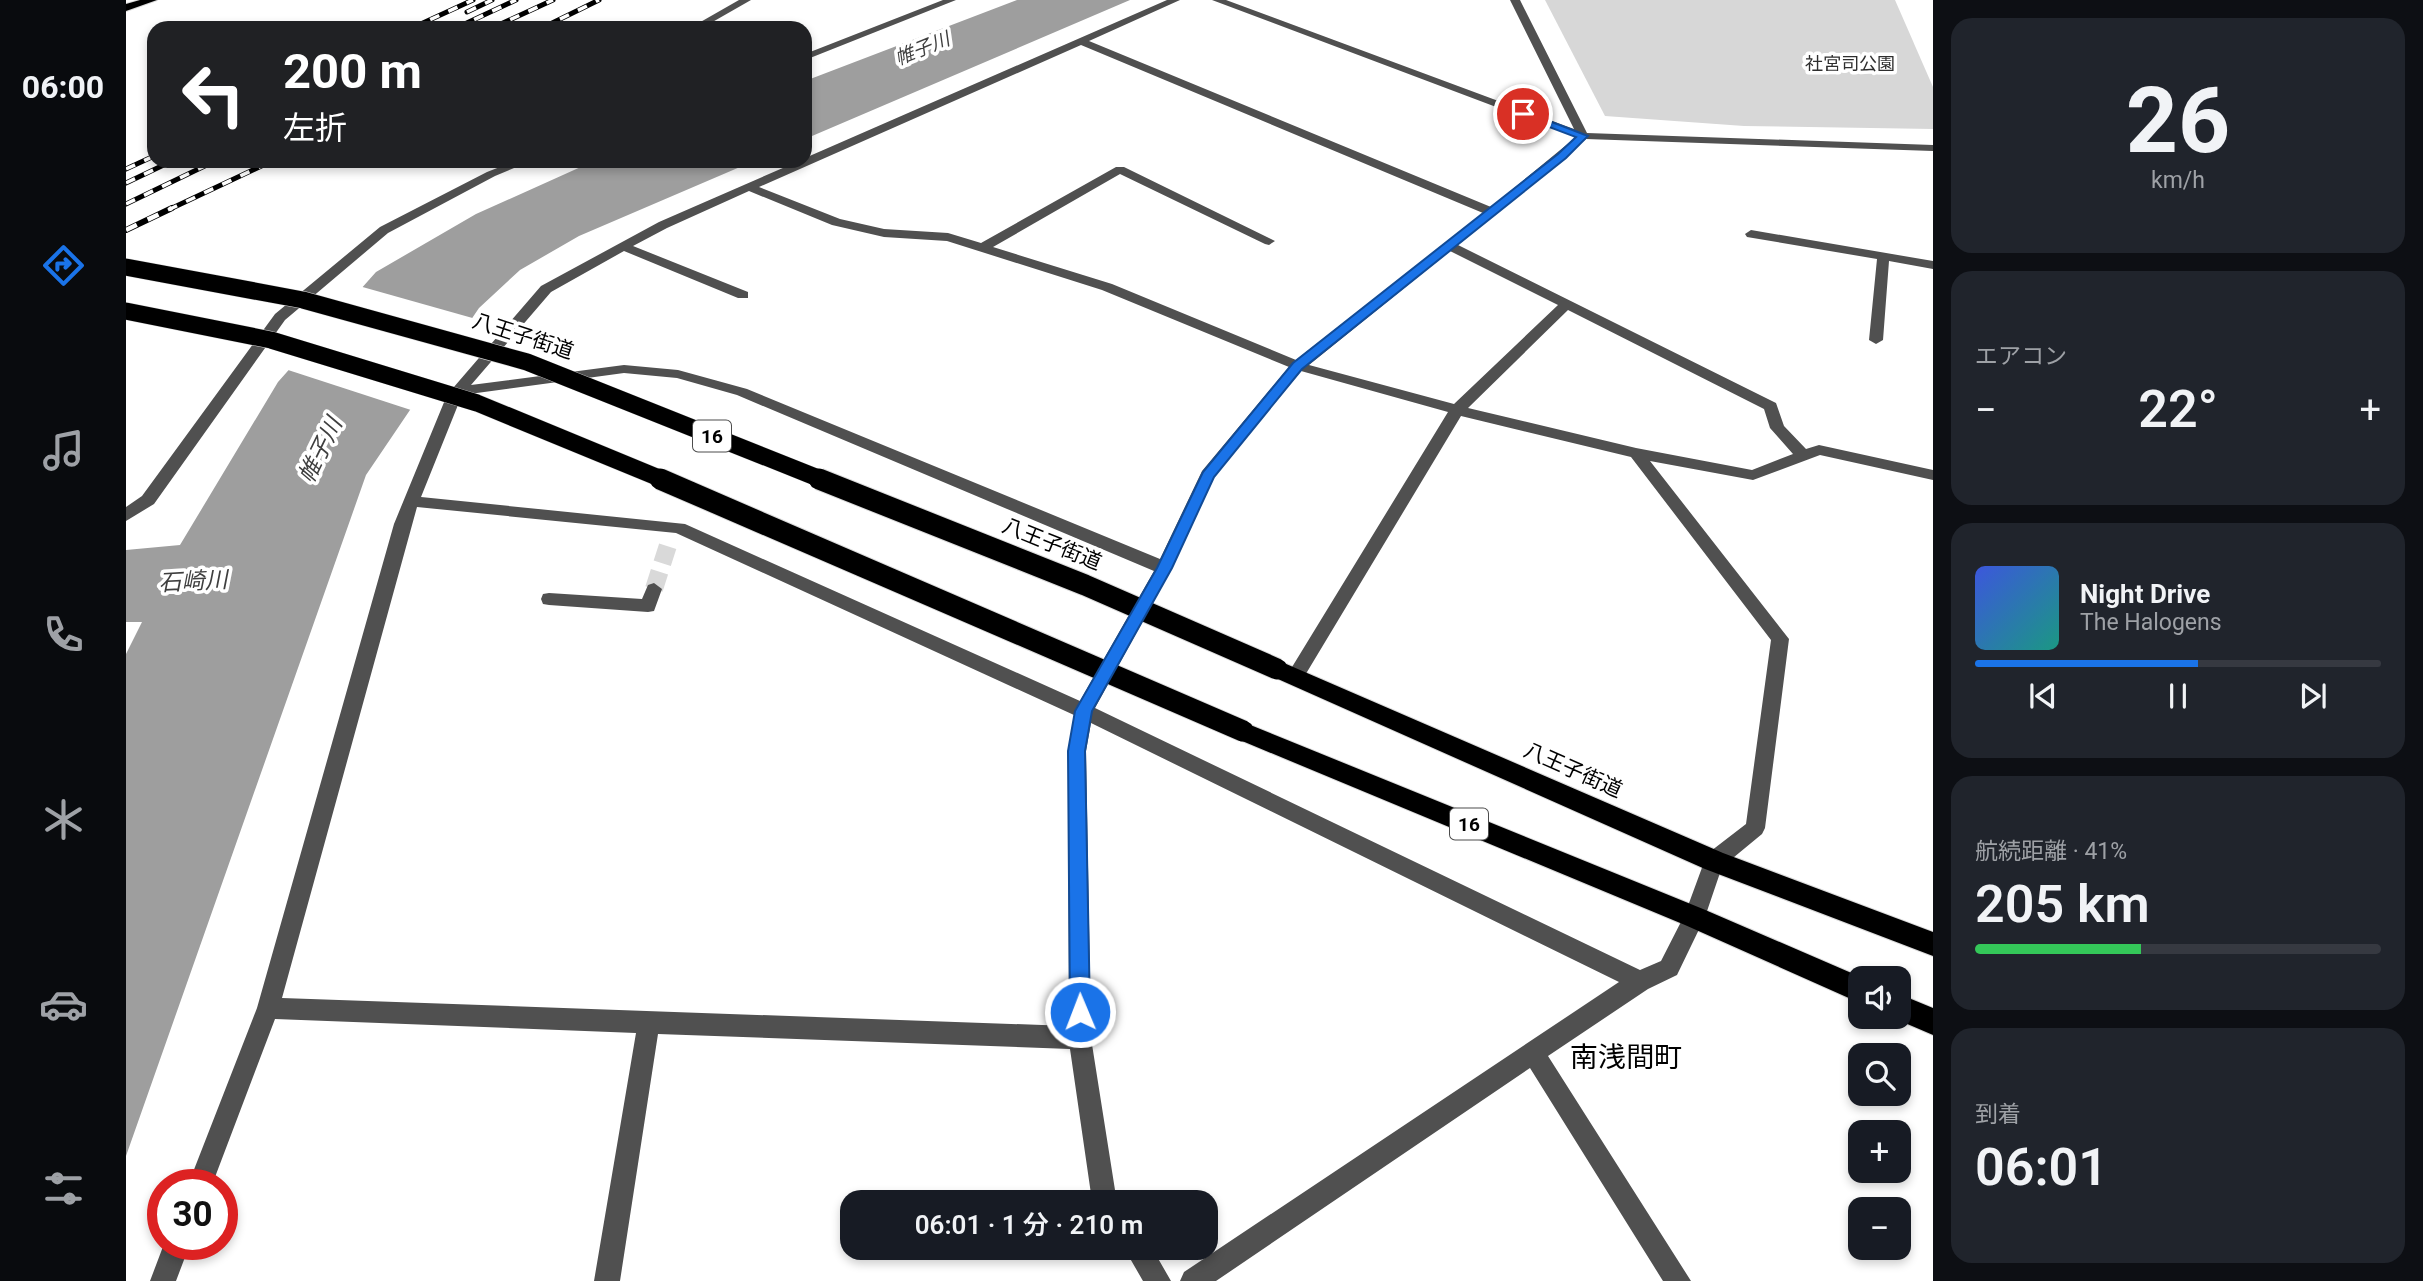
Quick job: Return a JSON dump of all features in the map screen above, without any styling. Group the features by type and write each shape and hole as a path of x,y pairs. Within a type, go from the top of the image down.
{"highway":[{"path":"126,8 151,0"},
{"name":"八王子街道","path":"126,267 303,300 527,362 1085,585 1714,861 1933,944"},
{"name":"16","path":"126,311 271,340 477,402 1243,730 1694,917 1848,985"},
{"path":"1911,1012 1933,1022"}],"street":[{"path":"708,21 746,0"},
{"path":"812,54 951,0"},
{"path":"812,159 1175,0"},
{"path":"1217,0 1583,136 1933,148"},
{"path":"1515,0 1583,136"},
{"path":"1080,41 1490,211"},
{"path":"1101,1190 1080,1038 1077,751 1084,711 1164,568 1208,475 1298,366 1562,156 1583,136"},
{"path":"126,515 148,500 280,317 384,230 507,168"},
{"path":"206,1169 268,1009 401,524 458,391 546,289 663,225 792,168"},
{"path":"982,248 1120,169 1269,241"},
{"path":"749,187 836,222 884,233 948,237 1107,287 1298,366 1457,410 1636,453 1753,475 1819,450 1933,475"},
{"path":"1751,234 1933,265"},
{"path":"1447,245 1771,406 1777,428 1803,456"},
{"path":"624,247 743,295"},
{"path":"1875,340 1883,257"},
{"path":"1286,673 1457,410 1566,305"},
{"path":"458,391 624,369 678,374 742,391 1164,568"},
{"path":"1193,1281 1640,981 1669,968 1694,917 1714,861 1755,828 1780,639 1636,453"},
{"path":"411,501 672,533 1084,711 1640,981"},
{"path":"549,599 648,606 654,589"},
{"path":"268,1009 1080,1038"},
{"path":"607,1281 649,1022"},
{"path":"1533,1053 1678,1281"},
{"path":"163,1281 171,1260"},
{"path":"1145,1260 1158,1281"}],"green space":[{"name":"社宮司公園","path":"1545,0 1895,0 1933,87 1933,129 1744,126 1605,116"}],"water":[{"name":"帷子川","path":"1017,0 1130,0 812,136 812,78"},
{"path":"578,168 738,168 579,236 520,270 479,308 366,475 126,1156 126,654 142,622 126,622 126,550 180,545 278,382 376,272 476,214"}],"pier":[{"path":"359,286 476,319 414,411 285,369"}],"tunnel":[{"path":"654,589 670,539"}],"railway":[{"path":"427,21 473,0"},
{"path":"467,12 492,0"},
{"path":"471,21 516,0"},
{"path":"507,21 553,0"},
{"path":"556,21 599,0"},
{"path":"126,169 147,159"},
{"path":"126,183 157,168"},
{"path":"126,204 201,168"},
{"path":"168,210 257,168"},
{"path":"126,230 172,208"}],"district":[{"name":"南浅間町","path":"1626,1057"}],"route":[{"path":"1080,1012 1077,751 1084,711 1164,568 1208,475 1298,366 1562,156 1583,136 1523,114"}],"water label":[{"name":"石崎川","path":"193,581"}]}
